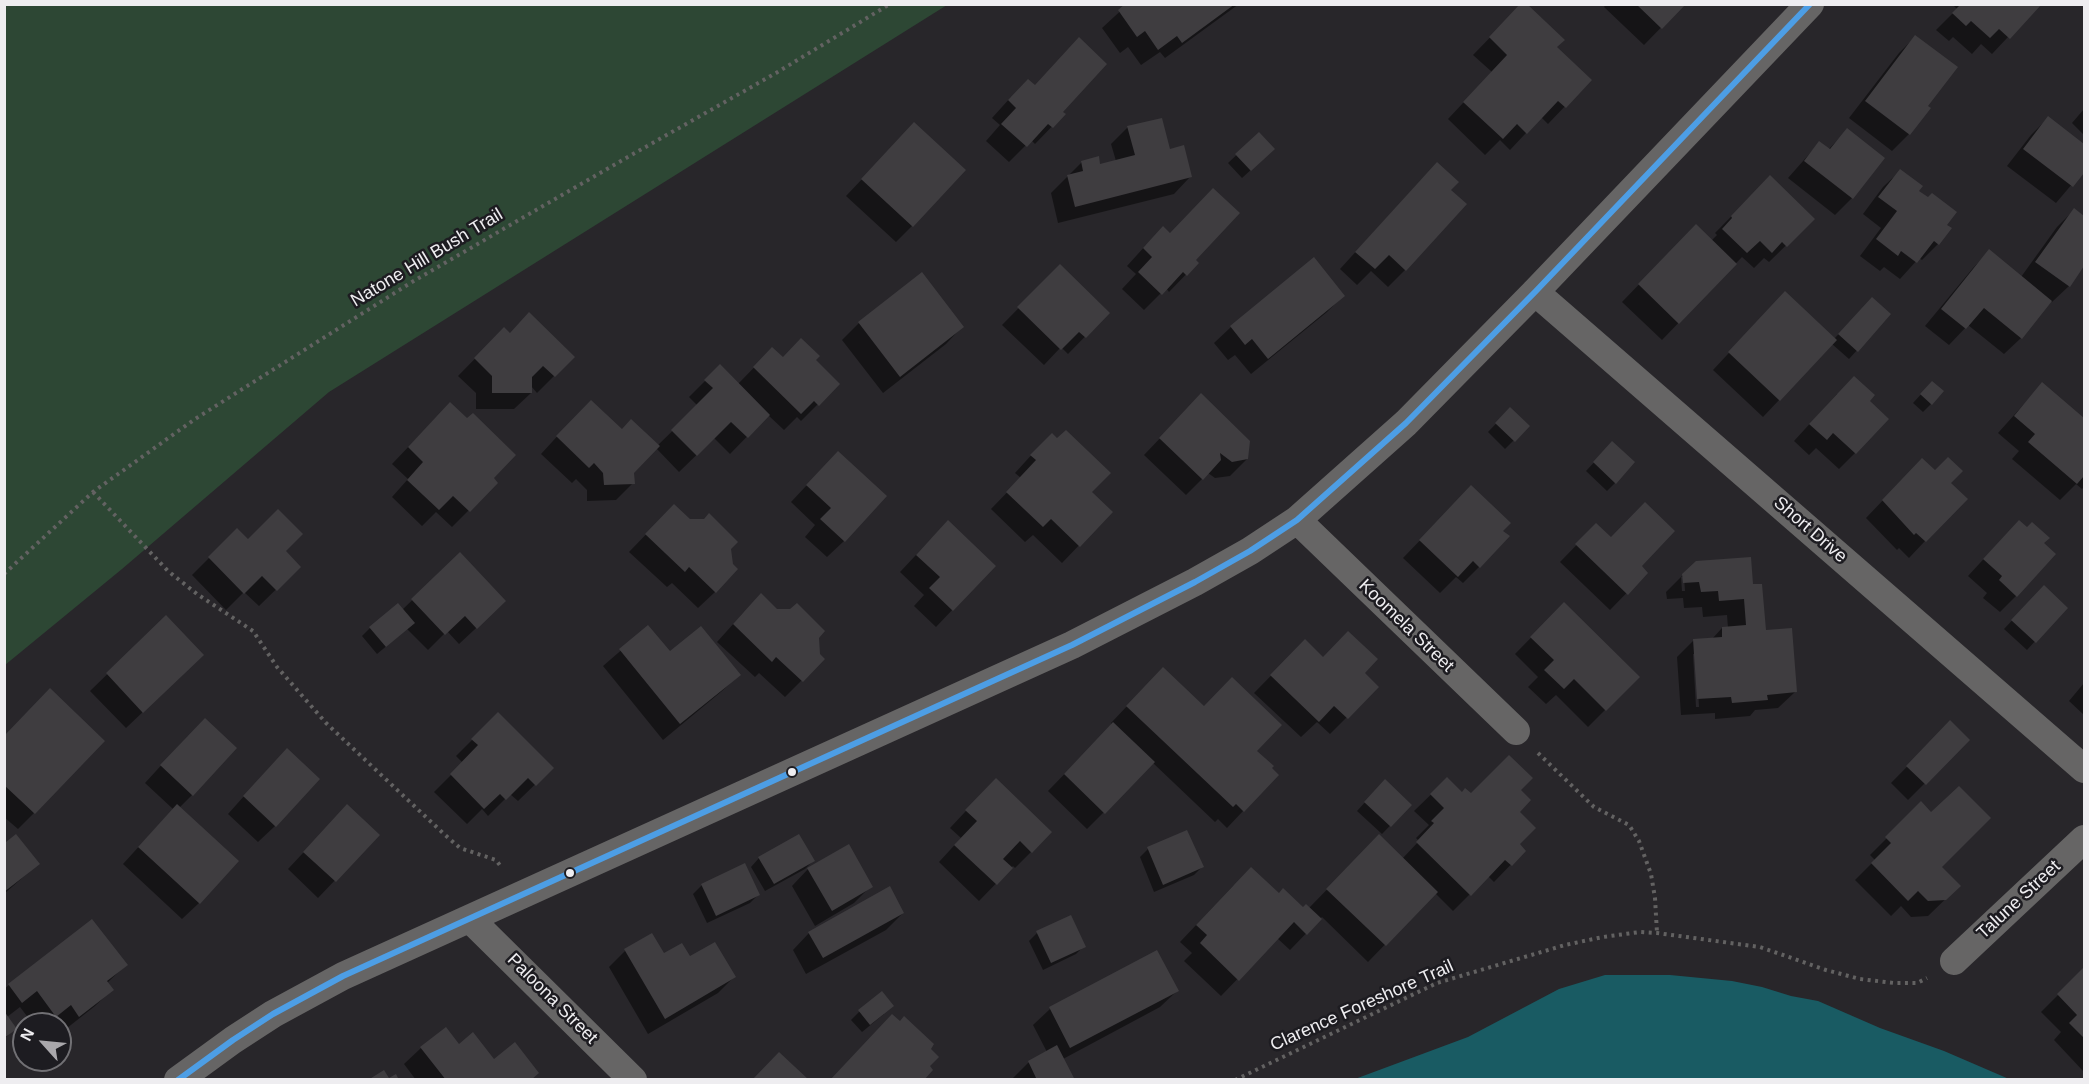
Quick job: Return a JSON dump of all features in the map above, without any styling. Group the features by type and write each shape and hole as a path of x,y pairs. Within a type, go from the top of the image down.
{"street":[{"path":"178,1080 273,1014 343,976 1072,645 1250,551 1297,520 1406,423 1535,292 1810,4"},
{"name":"Short Drive","path":"1535,292 2085,769"},
{"name":"Koomela Street","path":"1297,520 1516,731"},
{"name":"Talune Street","path":"1954,961 2085,839"},
{"name":"Paloona Street","path":"470,919 633,1080"}],"path":[{"name":"Natone Hill Bush Trail","path":"4,574 93,492 195,419 412,282 612,165 776,74 890,4"},
{"path":"93,492 168,571 197,594 253,631 277,667 326,723 444,834 460,848 496,860 522,895"},
{"path":"1516,731 1594,807 1629,825 1639,841 1650,874 1655,898 1657,933"},
{"name":"Clarence Foreshore Trail","path":"1235,1080 1437,983 1564,945 1602,937 1640,932 1657,933 1760,947 1826,970 1860,979 1894,983 1917,983 1936,975 1954,961"}],"green space":[{"path":"5,4 947,5 329,392 122,569 5,665"}],"water":[{"path":"1605,975 1670,975 1732,981 1818,1001 2009,1079 1355,1079 1468,1037 1559,989"}],"building":[{"path":"1125,4 1235,4 1182,43 1177,36 1158,50 1145,31 1137,37 1118,10"},
{"path":"1520,4 1527,4 1565,40 1557,47 1592,80 1566,108 1558,101 1527,134 1517,124 1503,139 1463,102 1507,55 1489,37"},
{"path":"1636,4 1686,4 1662,29"},
{"path":"1960,5 2041,5 2010,39 1999,29 1990,38 1971,21 1966,26 1952,13"},
{"path":"1915,35 1958,67 1928,106 1931,108 1910,135 1865,101"},
{"path":"1079,37 1107,64 1063,112 1066,114 1053,128 1048,124 1027,147 1001,124 1016,108 1008,100 1028,79 1035,85"},
{"path":"2048,116 2084,144 2084,173 2073,187 2023,149"},
{"path":"1162,118 1170,149 1184,145 1192,177 1075,207 1067,175 1083,171 1081,161 1099,156 1100,164 1135,155 1127,126"},
{"path":"914,122 966,170 913,227 861,179"},
{"path":"1847,128 1885,158 1853,199 1804,161 1819,141 1830,149"},
{"path":"1259,132 1275,149 1251,171 1235,154"},
{"path":"1437,162 1459,182 1451,190 1467,204 1406,271 1389,255 1375,269 1355,252"},
{"path":"1900,169 1923,186 1919,191 1928,197 1932,193 1957,212 1947,225 1952,228 1939,245 1934,241 1917,263 1901,251 1898,256 1876,239 1897,211 1878,197"},
{"path":"1770,175 1815,219 1787,247 1782,242 1772,253 1760,241 1747,253 1722,229 1732,218 1731,216"},
{"path":"1213,188 1240,213 1196,260 1199,263 1187,276 1183,272 1162,295 1138,272 1152,257 1143,248 1163,226 1170,233"},
{"path":"2074,208 2084,216 2084,266 2070,287 2035,262"},
{"path":"1696,224 1737,264 1679,324 1638,284"},
{"path":"1989,249 2052,301 2022,339 1984,308 1966,329 1941,309"},
{"path":"1314,257 1345,296 1268,359 1252,339 1245,345 1230,326"},
{"path":"1060,264 1110,313 1086,338 1079,332 1061,350 1017,307"},
{"path":"922,272 964,327 900,377 858,322"},
{"path":"1785,291 1837,340 1780,401 1728,352"},
{"path":"1872,297 1891,314 1858,352 1838,334"},
{"path":"529,312 575,357 555,377 543,366 532,377 532,393 492,393 492,376 474,358 504,327 510,333"},
{"path":"801,338 820,356 816,360 840,384 819,406 814,401 801,414 753,367 772,347 783,357"},
{"path":"720,364 770,415 748,438 731,422 697,456 671,430 713,388 704,380"},
{"path":"1854,376 1875,395 1870,401 1889,419 1856,454 1833,433 1827,440 1809,424"},
{"path":"1932,381 1944,391 1932,405 1920,394"},
{"path":"2042,382 2084,418 2084,476 2077,484 2028,442 2035,434 2014,416"},
{"path":"1201,393 1250,441 1248,459 1232,462 1220,453 1221,460 1203,480 1159,438"},
{"path":"591,400 622,429 631,419 660,446 634,473 635,484 604,485 603,473 594,463 589,468 556,436"},
{"path":"450,402 467,418 473,413 516,455 494,478 498,483 470,512 453,496 439,510 407,480 423,462 408,447"},
{"path":"1510,407 1530,426 1515,442 1495,423"},
{"path":"1066,430 1111,473 1092,492 1113,512 1080,547 1051,519 1043,527 1006,492 1036,460 1030,455 1052,433 1057,438"},
{"path":"1612,441 1635,462 1616,484 1593,462"},
{"path":"838,451 887,496 845,542 820,519 831,508 806,485"},
{"path":"1948,457 1963,471 1951,483 1968,499 1926,542 1916,533 1914,535 1882,500 1922,458 1935,470"},
{"path":"1471,485 1511,523 1503,531 1510,536 1480,568 1473,561 1458,577 1419,540"},
{"path":"1645,502 1675,531 1642,566 1648,573 1628,595 1575,544 1596,523 1611,537"},
{"path":"674,504 690,519 704,519 709,513 738,542 731,549 733,564 738,569 716,593 689,567 685,572 645,534"},
{"path":"278,509 303,534 286,551 301,567 277,591 262,576 244,594 208,557 237,528 248,539"},
{"path":"948,520 996,566 953,611 929,588 940,577 916,555"},
{"path":"2019,520 2027,527 2032,522 2050,538 2044,543 2056,554 2017,597 1999,580 2002,576 1983,559"},
{"path":"460,552 506,601 477,629 465,616 445,635 411,599"},
{"path":"1751,557 1753,584 1762,584 1766,630 1792,628 1797,692 1767,695 1768,700 1732,703 1731,697 1697,699 1693,639 1722,637 1722,627 1746,625 1744,599 1719,601 1718,591 1701,592 1699,582 1683,583 1682,574 1696,561"},
{"path":"2044,585 2068,608 2036,643 2011,620"},
{"path":"761,593 777,609 790,609 797,603 825,631 819,638 820,654 825,659 803,682 776,657 772,662 733,624"},
{"path":"1564,602 1640,677 1606,711 1574,679 1564,689 1544,670 1554,660 1530,637"},
{"path":"398,603 415,623 386,647 369,627"},
{"path":"166,615 204,655 143,713 106,673"},
{"path":"648,625 670,651 701,626 741,675 680,724 619,649"},
{"path":"1348,631 1378,659 1365,673 1379,687 1348,719 1334,706 1319,722 1270,675 1305,639 1323,657"},
{"path":"1163,667 1204,706 1232,677 1282,725 1257,751 1274,766 1272,768 1279,775 1244,812 1236,804 1233,807 1126,706"},
{"path":"50,688 105,741 35,814 4,785 4,736"},
{"path":"498,712 554,768 536,786 528,778 506,800 500,794 484,809 450,774 478,745 471,739"},
{"path":"205,718 237,748 193,796 160,765"},
{"path":"1950,720 1970,740 1926,785 1906,766"},
{"path":"1113,722 1155,762 1105,814 1064,774"},
{"path":"287,748 320,779 276,827 243,796"},
{"path":"1509,755 1533,778 1521,790 1531,800 1520,812 1536,828 1520,844 1526,851 1512,866 1505,860 1471,896 1416,842 1434,823 1431,821 1444,808 1430,794 1447,777 1462,792 1465,788 1471,793"},
{"path":"996,778 1052,832 1032,853 1020,841 1003,859 1013,868 997,885 954,845 977,821 965,810"},
{"path":"1385,779 1412,805 1391,827 1364,802"},
{"path":"1959,786 1991,818 1942,867 1961,886 1946,900 1928,901 1918,891 1908,901 1871,863 1891,843 1885,837 1921,801 1931,812"},
{"path":"177,804 239,861 200,904 138,847"},
{"path":"347,804 380,835 336,882 303,852"},
{"path":"1187,830 1204,867 1163,885 1147,847"},
{"path":"16,834 40,864 4,892 4,840 6,842"},
{"path":"799,834 815,861 774,884 758,857"},
{"path":"1379,834 1438,892 1386,946 1326,889"},
{"path":"849,844 873,887 832,911 807,868"},
{"path":"745,863 760,895 716,916 701,884"},
{"path":"1251,867 1279,893 1283,888 1303,907 1306,904 1322,919 1307,935 1294,922 1239,981 1200,943 1207,935 1196,925"},
{"path":"890,886 904,913 823,958 808,932"},
{"path":"1071,915 1086,947 1051,963 1036,931"},
{"path":"92,919 128,965 107,981 114,990 79,1017 71,1005 62,1012 52,1012 37,991 22,1003 8,984"},
{"path":"652,933 664,953 682,943 690,956 715,942 736,977 665,1019 624,949"},
{"path":"1157,950 1179,991 1070,1048 1049,1007"},
{"path":"2084,967 2084,1038 2069,1023 2077,1015 2057,994"},
{"path":"882,991 894,1006 870,1025 858,1010"},
{"path":"4,1011 12,1022 12,1032 4,1038"},
{"path":"892,1014 900,1021 904,1016 934,1044 931,1049 939,1057 930,1066 933,1070 924,1080 830,1080"},
{"path":"446,1027 459,1044 473,1032 494,1059 515,1042 539,1073 531,1080 446,1080 420,1047"},
{"path":"1057,1045 1075,1080 1037,1080 1028,1061"},
{"path":"779,1052 809,1080 752,1080"},
{"path":"384,1070 389,1078 396,1074 399,1080 368,1080"}],"transit line":[{"path":"178,1080 273,1014 343,976 1072,645 1250,551 1297,520 1406,423 1535,292 1810,4"}]}
